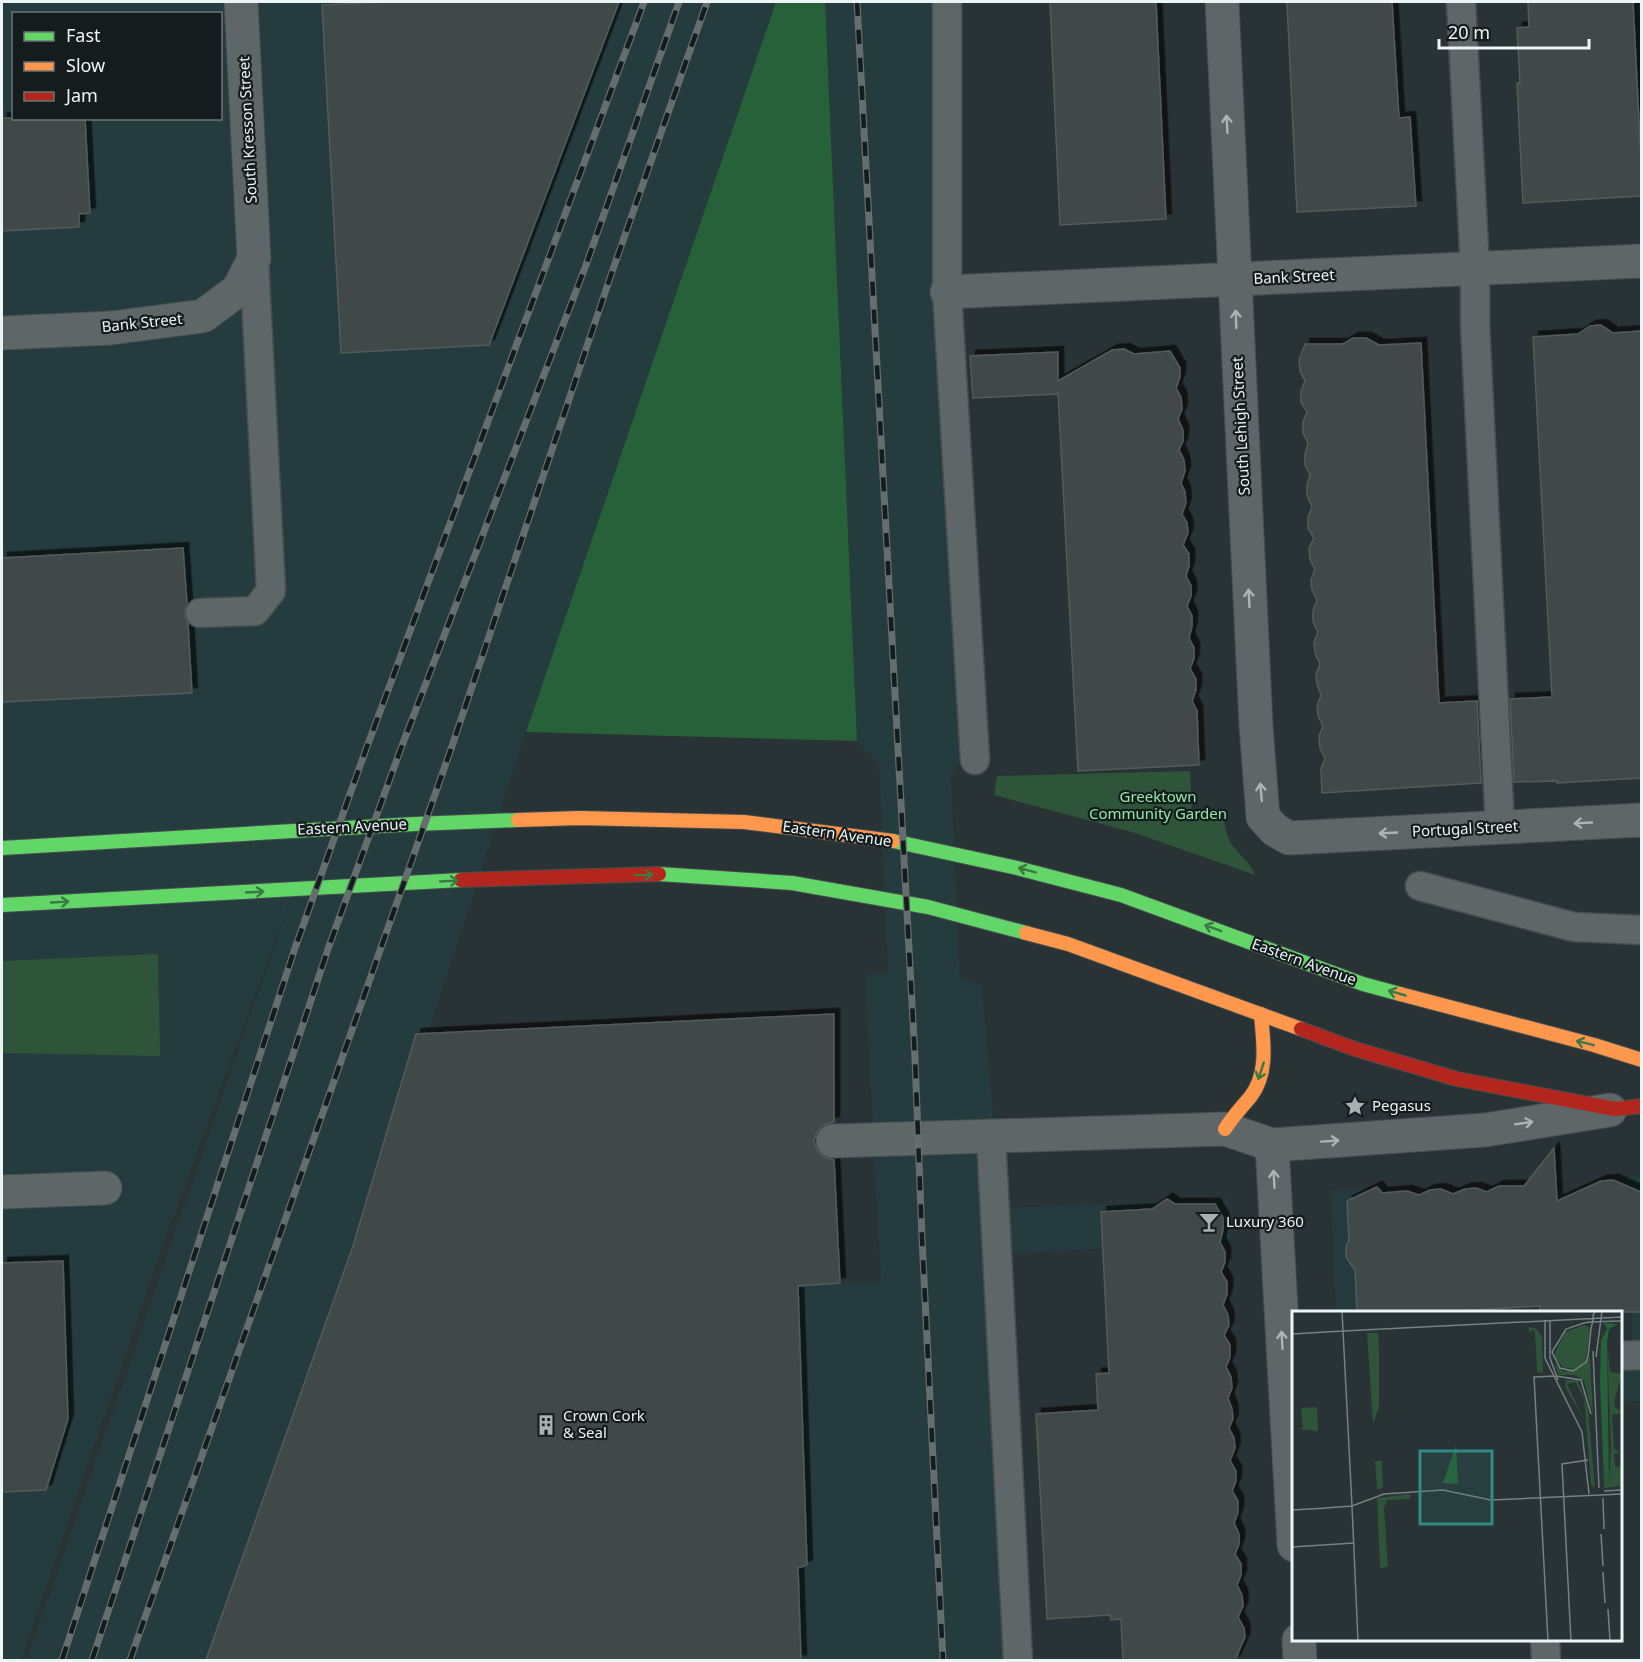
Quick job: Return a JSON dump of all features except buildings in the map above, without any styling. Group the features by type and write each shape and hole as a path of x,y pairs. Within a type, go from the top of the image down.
{"main road":[{"name":"Eastern Avenue","path":"2,848 415,824 580,818 744,822 884,839 1017,868 1121,895 1363,984 1473,1015 1594,1045 1641,1060"},
{"path":"2,905 520,877 663,874 792,883 928,907 1068,944 1355,1049 1457,1079 1628,1108"},
{"path":"1225,1129 1236,1111 1252,1094 1264,1064 1261,1014"}],"street":[{"name":"South Kresson Street","path":"241,2 254,259"},
{"name":"South Lehigh Street","path":"1222,2 1256,726 1263,817 1275,830 1289,838"},
{"name":"Bank Street","path":"2,333 111,328 202,316 238,290 254,259"},
{"name":"Bank Street","path":"947,292 1641,261"},
{"name":"Portugal Street","path":"1289,838 1641,820"},
{"path":"833,1141 1225,1129 1272,1146 1485,1130 1628,1108"},
{"path":"1272,1146 1289,1372 1292,1502"},
{"path":"2,1192 105,1188"},
{"path":"1299,1641 1300,1660"}],"lane":[{"path":"947,2 947,292 975,760"},
{"path":"1461,2 1500,827"},
{"path":"200,613 255,610 272,591 254,259"},
{"path":"1420,886 1574,927 1641,930"},
{"path":"991,1136 1018,1660"},
{"path":"1622,1356 1641,1355"},
{"path":"1545,1641 1546,1660"}],"shaded area":[{"path":"2,2 776,2 526,732 428,1033 834,1014 840,1283 881,1283 865,975 888,972 879,763 857,741 825,2 939,2 962,758 951,776 960,978 982,985 1004,1241 1005,1208 1228,1199 1230,1241 1006,1254 1019,1660 27,1660 294,889 159,1256 21,1660 2,1660"},
{"path":"1624,1177 1641,1177 1641,1349 1633,1350"},
{"path":"1385,1188 1391,1311 1336,1311 1331,1191"},
{"path":"1641,1361 1641,1401 1622,1402 1622,1362"}],"green space":[{"path":"776,2 825,2 857,741 526,732"},
{"name":"Greektown Community Garden","path":"1190,771 1192,809 1223,809 1229,839 1255,875 1132,832 994,795 997,776"},
{"path":"158,954 160,1056 2,1053 2,961"}],"railway":[{"path":"62,1660 294,951 365,752 644,2"},
{"path":"92,1660 328,949 400,751 586,265 679,2"},
{"path":"130,1660 451,749 612,272 707,2"},
{"path":"857,2 915,1058 943,1660"}],"traffic: fast":[{"path":"2,848 518,820"},
{"path":"893,841 1017,868 1121,895 1363,984 1400,994"},
{"path":"659,874 792,883 928,907 1026,933"},
{"path":"2,905 461,880"}],"traffic: slow":[{"path":"518,820 580,818 744,822 893,841"},
{"path":"1026,933 1068,944 1301,1029"},
{"path":"1400,994 1594,1045 1642,1060"},
{"path":"1225,1129 1257,1087 1264,1056 1261,1014"}],"traffic: jam":[{"path":"461,880 659,874"},
{"path":"1301,1029 1355,1049 1457,1079 1615,1109 1642,1106"}],"place":[{"name":"Pegasus","path":"1355,1106"},
{"name":"Luxury 360","path":"1209,1222"},
{"name":"Crown Cork & Seal","path":"546,1425"}]}
